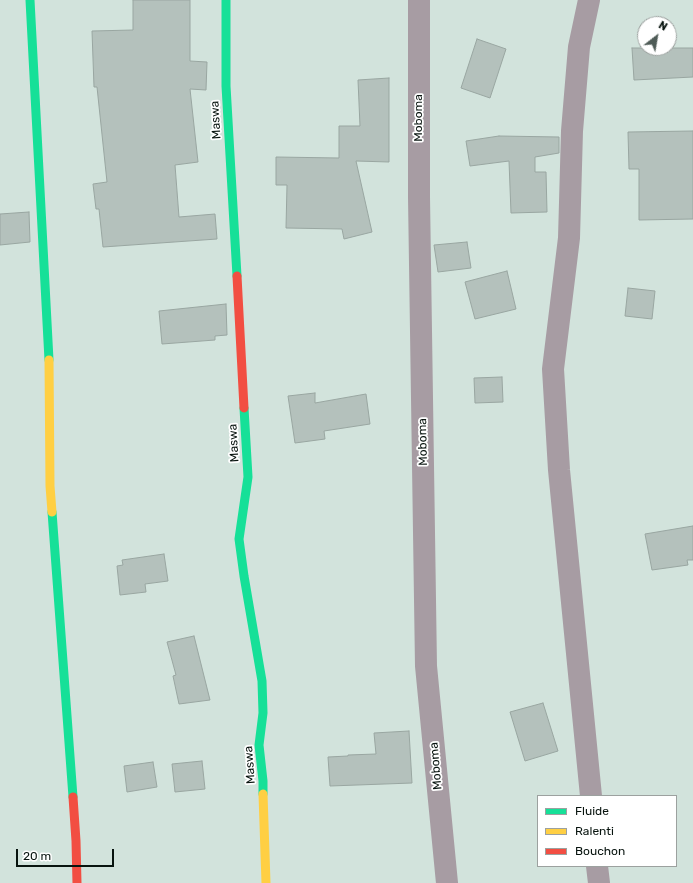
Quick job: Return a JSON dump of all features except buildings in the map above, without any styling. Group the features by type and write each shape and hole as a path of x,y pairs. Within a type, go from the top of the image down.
{"street":[{"path":"30,0 49,356 50,486 76,841 77,883"},
{"name":"Maswa","path":"226,0 226,86 248,477 239,539 262,681 263,713 259,745 263,781 266,883"},
{"name":"Moboma","path":"418,0 419,189 426,666 447,883"},
{"path":"589,0 579,47 572,131 569,238 553,369 558,470 591,795"},
{"path":"598,867 599,883"}],"traffic: fast":[{"path":"30,0 49,360"},
{"path":"226,0 226,86 237,276"},
{"path":"244,408 248,477 239,539 262,681 263,713 259,745 263,794"},
{"path":"52,512 73,797"}],"traffic: slow":[{"path":"49,360 50,486 52,512"},
{"path":"263,794 266,883"}],"traffic: jam":[{"path":"237,276 244,408"},
{"path":"73,797 77,883"}]}
